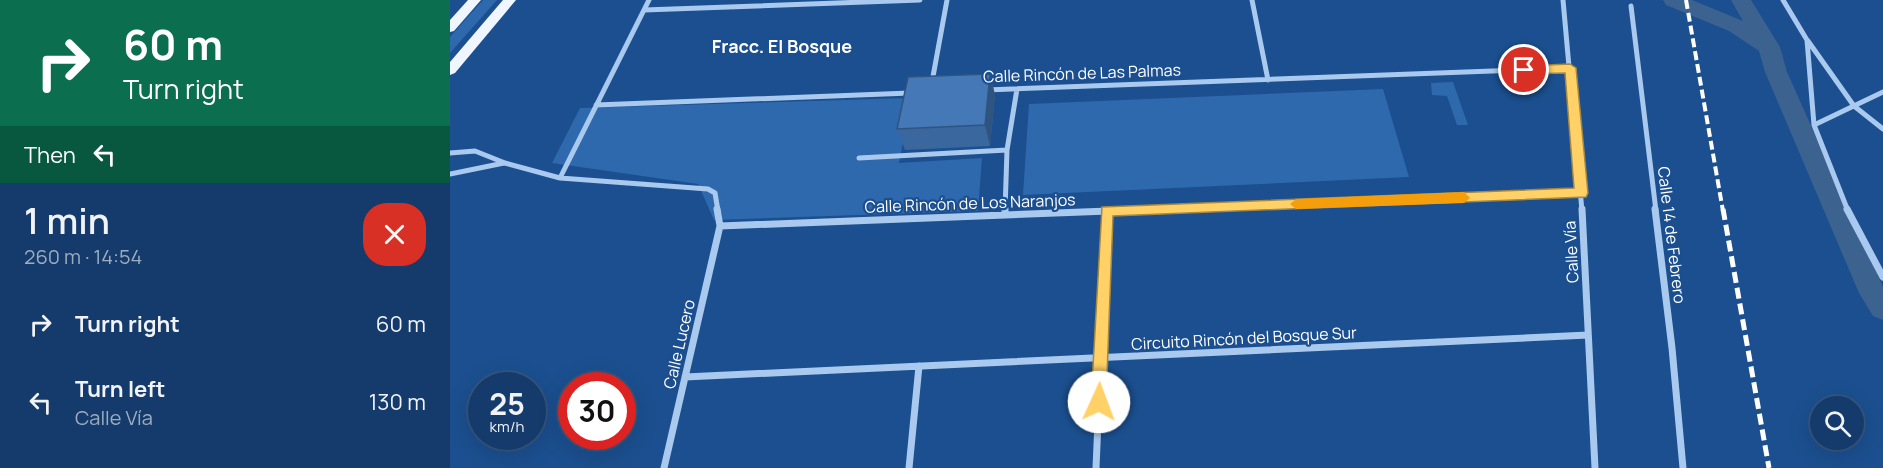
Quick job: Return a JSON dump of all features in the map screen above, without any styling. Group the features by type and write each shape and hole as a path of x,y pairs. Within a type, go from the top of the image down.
{"main road":[{"path":"450,28 475,0"},
{"path":"450,70 510,0"}],"street":[{"path":"560,178 649,0"},
{"path":"644,10 920,0"},
{"path":"931,92 947,0"},
{"path":"1252,0 1268,80"},
{"name":"Calle Vía","path":"1563,0 1581,193 1595,468"},
{"path":"1783,0 1807,40 1854,106 1883,129"},
{"name":"Calle 14 de Febrero","path":"1631,6 1672,348 1683,468"},
{"path":"1807,40 1814,125 1852,220 1883,277"},
{"name":"Calle Rincón de Las Palmas","path":"974,91 1570,68"},
{"path":"1005,215 1007,150 1017,89"},
{"path":"1814,125 1883,92"},
{"path":"596,105 919,93"},
{"path":"859,158 1007,150"},
{"path":"450,153 475,151 505,163 560,178 708,189 715,193 720,226"},
{"path":"450,174 505,163"},
{"name":"Calle Rincón de Los Naranjos","path":"720,226 1581,193"},
{"path":"1096,468 1107,211"},
{"name":"Calle Lucero","path":"664,468 720,226"},
{"name":"Circuito Rincón del Bosque Sur","path":"685,377 1588,335"},
{"path":"909,468 919,366"}],"shaded area":[{"path":"483,0 497,0 450,53 450,37"},
{"path":"1453,82 1468,125 1457,125 1447,96 1432,95 1431,83"},
{"path":"1383,89 1409,177 1023,195 1029,104"},
{"path":"911,98 899,163 982,158 978,211 714,220 698,184 552,163 580,108"}],"building":[{"path":"990,74 985,125 897,129 908,77"}],"waterway":[{"path":"1673,0 1736,26 1769,47 1776,72 1872,293 1883,308"},
{"path":"1741,0 1765,41"}],"railway":[{"path":"1686,0 1723,211"},
{"path":"1723,209 1769,468"}],"slow traffic":[{"path":"1296,204 1464,198"}],"district":[{"name":"Fracc. El Bosque","path":"782,46"}],"route":[{"path":"1099,402 1107,211 1581,193 1570,68 1524,70"}]}
